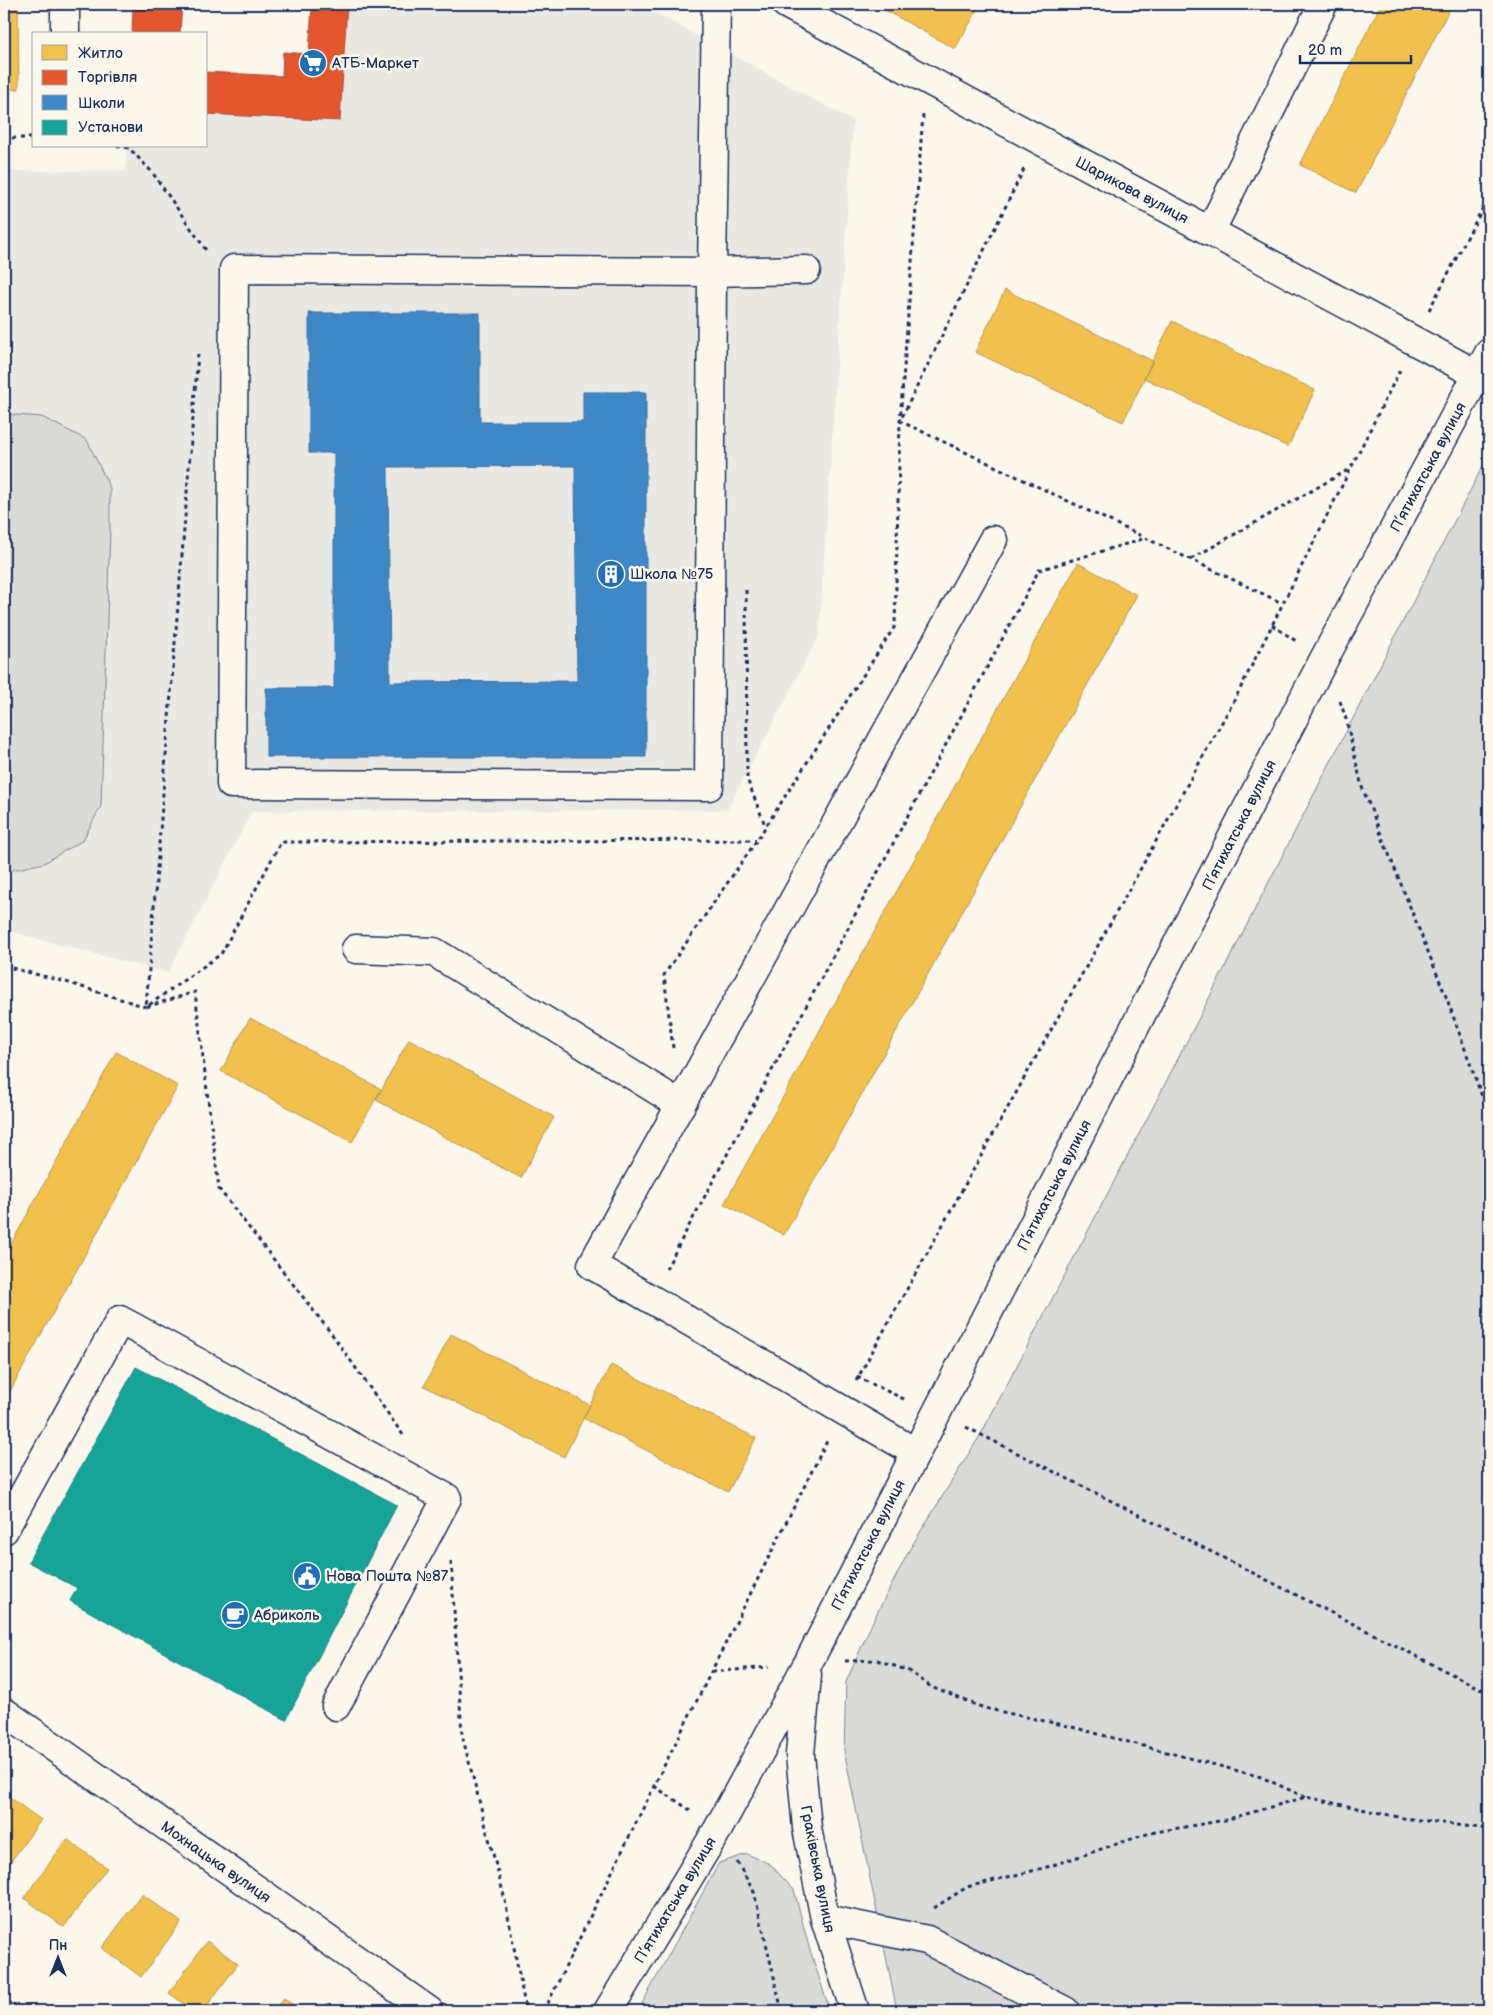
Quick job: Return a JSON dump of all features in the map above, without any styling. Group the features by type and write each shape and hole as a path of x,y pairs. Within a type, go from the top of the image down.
{"street":[{"path":"65,4 66,32"},
{"path":"716,4 712,272 709,786 231,784 234,269 712,272 806,270"},
{"path":"1210,232 1323,4"},
{"name":"Шарикова вулиця","path":"803,8 1210,232 1414,341 1484,364"},
{"name":"П’ятихатська вулиця","path":"608,2011 718,1829 808,1663 1324,659 1484,364"},
{"path":"916,1452 592,1265 993,540"},
{"path":"356,949 434,952 681,1105"},
{"path":"4,1530 120,1320 447,1498 336,1706"},
{"name":"Граківська вулиця","path":"808,1663 800,1754 807,1828 825,1919 855,2011"},
{"name":"Мохнацька вулиця","path":"4,1712 429,2011"},
{"path":"825,1919 877,1928 927,1940 1066,2011"}],"path":[{"path":"674,1049 664,975 766,826 895,626 900,421 924,109"},
{"path":"4,138 32,138"},
{"path":"129,148 152,172 206,248 206,258"},
{"path":"900,421 1025,167"},
{"path":"544,2011 858,1378 1236,697 1437,292 1489,196"},
{"path":"146,1007 198,347"},
{"path":"900,421 1282,603"},
{"path":"1190,559 1349,469"},
{"path":"665,1271 1039,570 1146,538"},
{"path":"746,590 747,780 766,826"},
{"path":"1272,625 1324,659 1346,718 1362,787 1447,999 1489,1116"},
{"path":"146,1007 221,954 280,842 756,840"},
{"path":"4,966 66,982 146,1007 195,992 219,1189 334,1337 407,1442"},
{"path":"850,1373 999,1443 1489,1693"},
{"path":"451,1558 462,1735 505,1900 526,2011"},
{"path":"712,1672 808,1663 876,1660 909,1671 931,1687 984,1708 1068,1726 1261,1777 1306,1797 1403,1818 1489,1829"},
{"path":"654,1786 718,1829 754,1892 782,2011"},
{"path":"928,1911 967,1887 1044,1868 1150,1833 1225,1820 1306,1797"}],"shaded area":[{"path":"347,4 639,4 853,121 819,636 727,810 252,811 168,973 4,930 4,171 126,171 127,148 208,148 208,114 340,121"},
{"path":"4,414 42,417 87,440 110,488 110,529 101,806 83,840 44,863 4,872"},
{"path":"1489,454 1489,2011 897,2011 844,1750 846,1682 873,1621 911,1547 981,1434 1148,1117"},
{"path":"747,1854 770,1864 794,1890 809,1947 830,2011 638,2011 719,1863"}],"building: Житло":[{"path":"4,4 18,4 19,89 4,90"},
{"path":"874,4 981,4 955,49"},
{"path":"1381,4 1452,4 1356,193 1300,165"},
{"path":"1005,290 1153,361 1123,422 975,352"},
{"path":"1172,321 1315,390 1288,447 1144,378"},
{"path":"1078,563 1137,595 784,1235 724,1204"},
{"path":"250,1018 381,1089 352,1142 221,1071"},
{"path":"409,1039 554,1117 521,1178 376,1100"},
{"path":"116,1052 178,1086 4,1402 4,1257"},
{"path":"451,1334 590,1405 564,1457 424,1386"},
{"path":"611,1365 756,1438 728,1492 583,1418"},
{"path":"8,1796 41,1820 6,1868 4,1866 4,1801"},
{"path":"67,1839 107,1868 64,1927 24,1898"},
{"path":"142,1894 181,1922 141,1977 102,1948"},
{"path":"207,1941 238,1964 203,2011 193,2011 169,1993"},
{"path":"284,1998 301,2011 273,2011"}],"building: Торгівля":[{"path":"133,4 182,4 180,32 132,32"},
{"name":"АТБ-Маркет","path":"312,4 347,4 340,121 208,114 208,72 282,76 283,52 309,54"}],"building: Школи":[{"name":"Школа №75","path":"309,313 480,313 480,422 583,422 583,392 646,392 646,757 266,757 266,688 334,688 334,453 309,453","holes":["575,466 577,681 390,682 388,467"]}],"building: Установи":[{"path":"136,1367 397,1505 286,1720 70,1601 77,1588 28,1562"}],"place":[{"name":"АТБ-Маркет","path":"313,63"},
{"name":"Школа №75","path":"611,574"},
{"name":"Нова Пошта №87","path":"307,1576"},
{"name":"Абриколь","path":"235,1615"}]}
